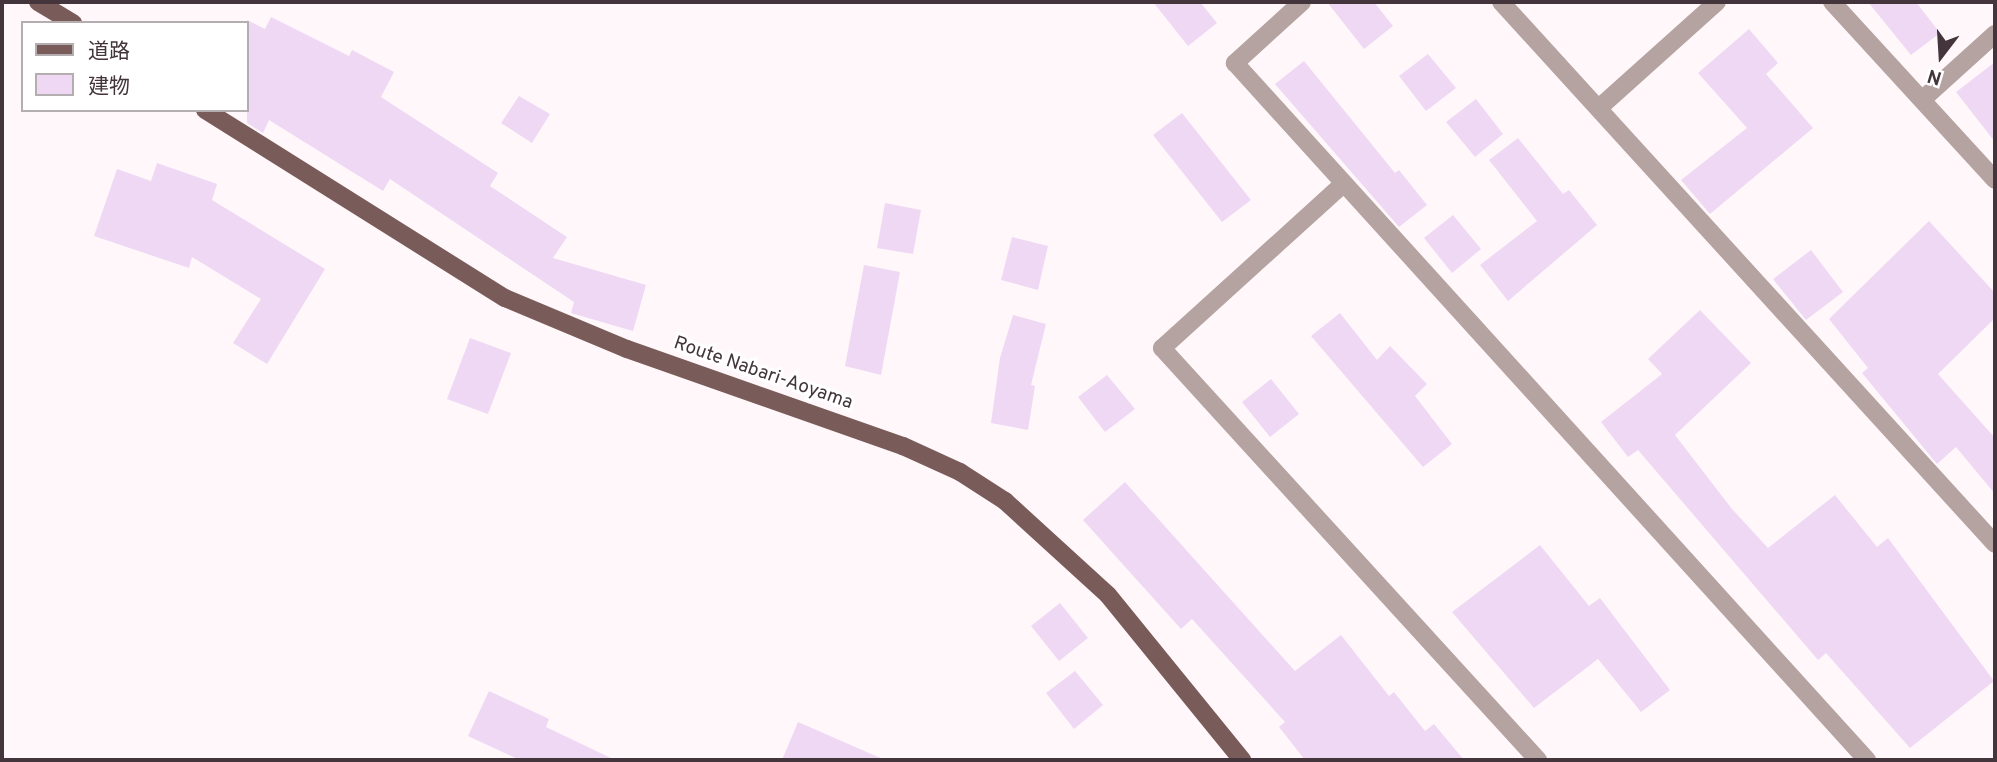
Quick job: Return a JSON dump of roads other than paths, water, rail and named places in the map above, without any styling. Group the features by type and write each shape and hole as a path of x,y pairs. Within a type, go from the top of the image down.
{"main road":[{"path":"38,2 70,21"},
{"name":"Route Nabari-Aoyama","path":"208,112 516,303 627,349 903,446 960,472 1005,501 1108,596 1242,760"}],"street":[{"path":"1302,2 1235,63 1342,186 1867,760"},
{"path":"1502,2 1995,544"},
{"path":"1600,107 1717,2"},
{"path":"1832,2 1995,180"},
{"path":"1923,99 1995,34"},
{"path":"1342,186 1162,348 1538,760"}]}
